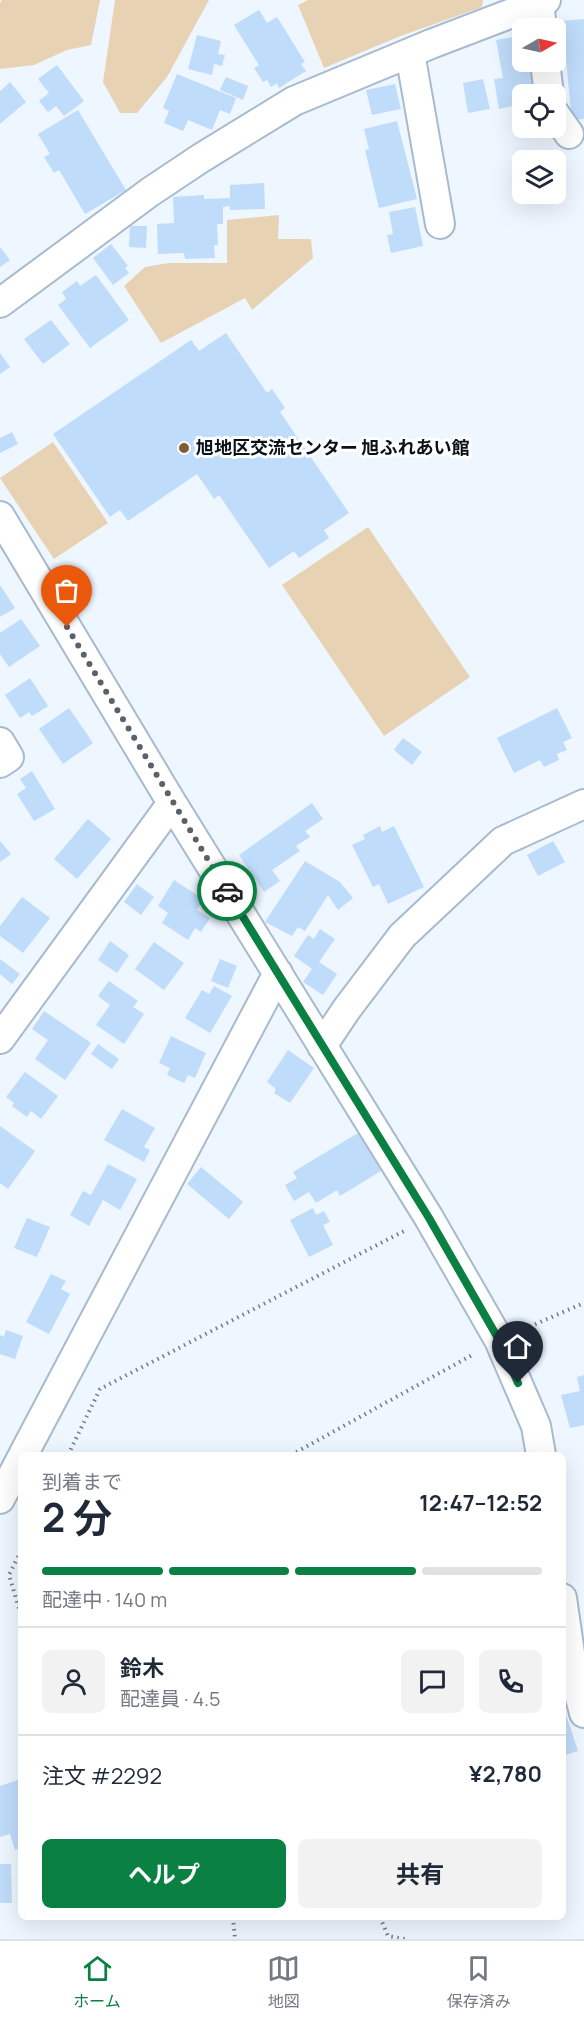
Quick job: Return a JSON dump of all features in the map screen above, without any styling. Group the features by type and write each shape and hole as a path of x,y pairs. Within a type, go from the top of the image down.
{"street":[{"path":"0,303 150,192 294,101 410,53 542,11"},
{"path":"410,53 440,224"},
{"path":"4,531 429,1218 499,1340 537,1426 541,1452"},
{"path":"0,742 9,757 0,763"},
{"path":"0,1039 172,803"},
{"path":"322,1046 402,936 502,841 584,804"},
{"path":"25,1452 278,973"},
{"path":"0,1499 18,1465"},
{"path":"566,1626 572,1667 584,1713"}],"path":[{"path":"69,1452 100,1389 429,1218"},
{"path":"296,1452 499,1340 584,1303"},
{"path":"18,1557 9,1575 18,1605"},
{"path":"233,1920 235,1939"},
{"path":"381,1920 388,1936 405,1939"}],"shaded area":[{"path":"2,0 100,0 91,45 67,50 34,65 0,69 0,3"},
{"path":"115,0 209,0 167,77 137,113 120,113 103,82"},
{"path":"308,0 483,0 482,7 398,37 324,68 298,5"},
{"path":"279,215 278,239 311,239 313,258 252,310 245,298 161,343 124,286 145,267 169,263 227,263 227,220"},
{"path":"53,442 108,523 54,559 0,478"},
{"path":"368,527 470,677 384,736 282,585"}],"building":[{"path":"259,10 267,23 277,17 305,62 301,64 306,71 279,88 277,83 271,87 267,80 263,82 254,68 259,65 234,25"},
{"path":"584,19 584,119 572,120 566,61 566,21"},
{"path":"197,35 221,41 218,54 225,55 222,66 214,64 212,75 188,69"},
{"path":"512,37 512,72 532,72 535,84 512,84 512,106 499,109 494,79 503,78 496,40"},
{"path":"57,65 84,101 64,116 56,106 48,112 39,101 49,93 38,79"},
{"path":"177,74 236,98 230,114 220,110 212,130 188,120 183,131 164,123 169,111 163,108"},
{"path":"226,77 248,86 243,100 220,90"},
{"path":"483,79 490,109 468,113 463,83"},
{"path":"10,82 26,102 0,124 0,91"},
{"path":"395,84 401,109 372,115 366,90"},
{"path":"78,110 126,190 85,214 59,170 54,173 44,157 50,154 38,134"},
{"path":"397,121 417,199 379,208 365,150 369,149 364,129"},
{"path":"264,183 265,209 230,210 230,206 223,207 223,224 217,224 218,245 214,245 215,258 185,259 184,253 158,254 157,224 174,223 173,197 204,195 204,199 230,198 230,185"},
{"path":"415,207 423,246 391,253 387,235 393,234 389,212"},
{"path":"130,226 147,226 146,248 129,247"},
{"path":"111,244 128,266 125,268 129,273 113,285 93,258"},
{"path":"0,247 10,260 0,267"},
{"path":"96,275 129,320 90,348 58,305 66,299 62,292 77,281 80,286"},
{"path":"51,320 70,344 43,364 24,339"},
{"name":"旭地区交流センター 旭ふれあい館","path":"226,333 267,393 272,389 285,408 280,412 349,513 324,530 329,538 299,558 294,551 269,568 219,495 214,499 197,474 128,521 120,510 110,517 53,434 191,340 199,351"},
{"path":"0,353 10,367 0,374"},
{"path":"12,432 18,444 0,453 0,438"},
{"path":"0,585 15,608 0,617"},
{"path":"21,619 40,646 9,667 0,654 0,633"},
{"path":"30,678 48,706 32,716 29,712 20,718 5,695"},
{"path":"69,708 93,743 63,764 39,729"},
{"path":"557,708 572,738 563,742 567,750 557,754 559,760 544,767 540,760 514,773 497,738"},
{"path":"403,738 422,752 412,765 394,750"},
{"path":"32,771 55,809 34,821 17,794 26,788 20,779"},
{"path":"312,803 323,819 305,831 310,837 296,846 300,851 272,870 280,881 264,892 239,855"},
{"path":"88,819 111,839 77,879 54,859"},
{"path":"380,826 382,832 394,826 424,887 388,904 379,884 373,887 352,845 365,839 363,835"},
{"path":"0,841 11,854 0,862"},
{"path":"553,841 565,862 538,876 527,855"},
{"path":"305,861 340,882 353,898 338,910 328,895 305,931 298,927 292,936 265,922"},
{"path":"174,880 203,899 197,910 210,918 201,932 195,928 188,940 162,923 168,913 158,906"},
{"path":"137,884 154,897 141,915 124,902"},
{"path":"22,897 50,918 23,953 0,936 0,926"},
{"path":"320,929 335,939 319,962 337,974 323,995 303,982 312,969 294,956 308,935 314,939"},
{"path":"110,941 129,955 117,973 98,960"},
{"path":"154,942 184,963 164,990 135,969"},
{"path":"0,959 20,974 12,984 0,974"},
{"path":"220,959 237,966 228,988 211,981"},
{"path":"109,981 138,1001 133,1007 144,1014 124,1044 96,1025 110,1005 98,996"},
{"path":"214,986 232,996 210,1033 185,1018 202,990 209,994"},
{"path":"44,1011 91,1043 65,1080 35,1059 48,1040 32,1029"},
{"path":"171,1036 206,1053 195,1078 188,1075 184,1083 167,1075 170,1068 159,1063"},
{"path":"98,1044 119,1059 112,1069 91,1054"},
{"path":"288,1050 314,1068 290,1103 274,1093 276,1089 267,1082"},
{"path":"25,1072 58,1096 41,1119 31,1111 27,1117 12,1106 14,1103 6,1097"},
{"path":"122,1109 155,1128 144,1147 150,1150 144,1162 104,1140"},
{"path":"0,1126 35,1151 8,1189 0,1183"},
{"path":"358,1133 381,1171 340,1196 337,1190 316,1203 309,1192 294,1201 285,1185 297,1178 293,1172"},
{"path":"108,1164 137,1179 120,1210 103,1200 89,1226 70,1215 83,1191 91,1195"},
{"path":"201,1167 243,1202 229,1219 187,1184"},
{"path":"313,1208 316,1215 324,1211 330,1222 323,1225 333,1245 309,1257 290,1220"},
{"path":"27,1218 50,1227 37,1257 14,1248"},
{"path":"51,1274 66,1281 61,1289 70,1294 49,1334 26,1322"},
{"path":"6,1330 23,1336 15,1359 0,1354 0,1335 4,1337"},
{"path":"584,1375 584,1425 570,1428 561,1395 580,1391 577,1377"},
{"path":"566,1715 578,1751 566,1755"},
{"path":"18,1780 18,1849 15,1850 10,1834 0,1837 0,1786"},
{"path":"0,1864 11,1864 12,1903 0,1903"}],"way so far":[{"path":"67,627 227,891"}],"place":[{"name":"旭地区交流センター 旭ふれあい館","path":"184,448"}],"route":[{"path":"227,891 429,1218 499,1340 518,1383"}]}
